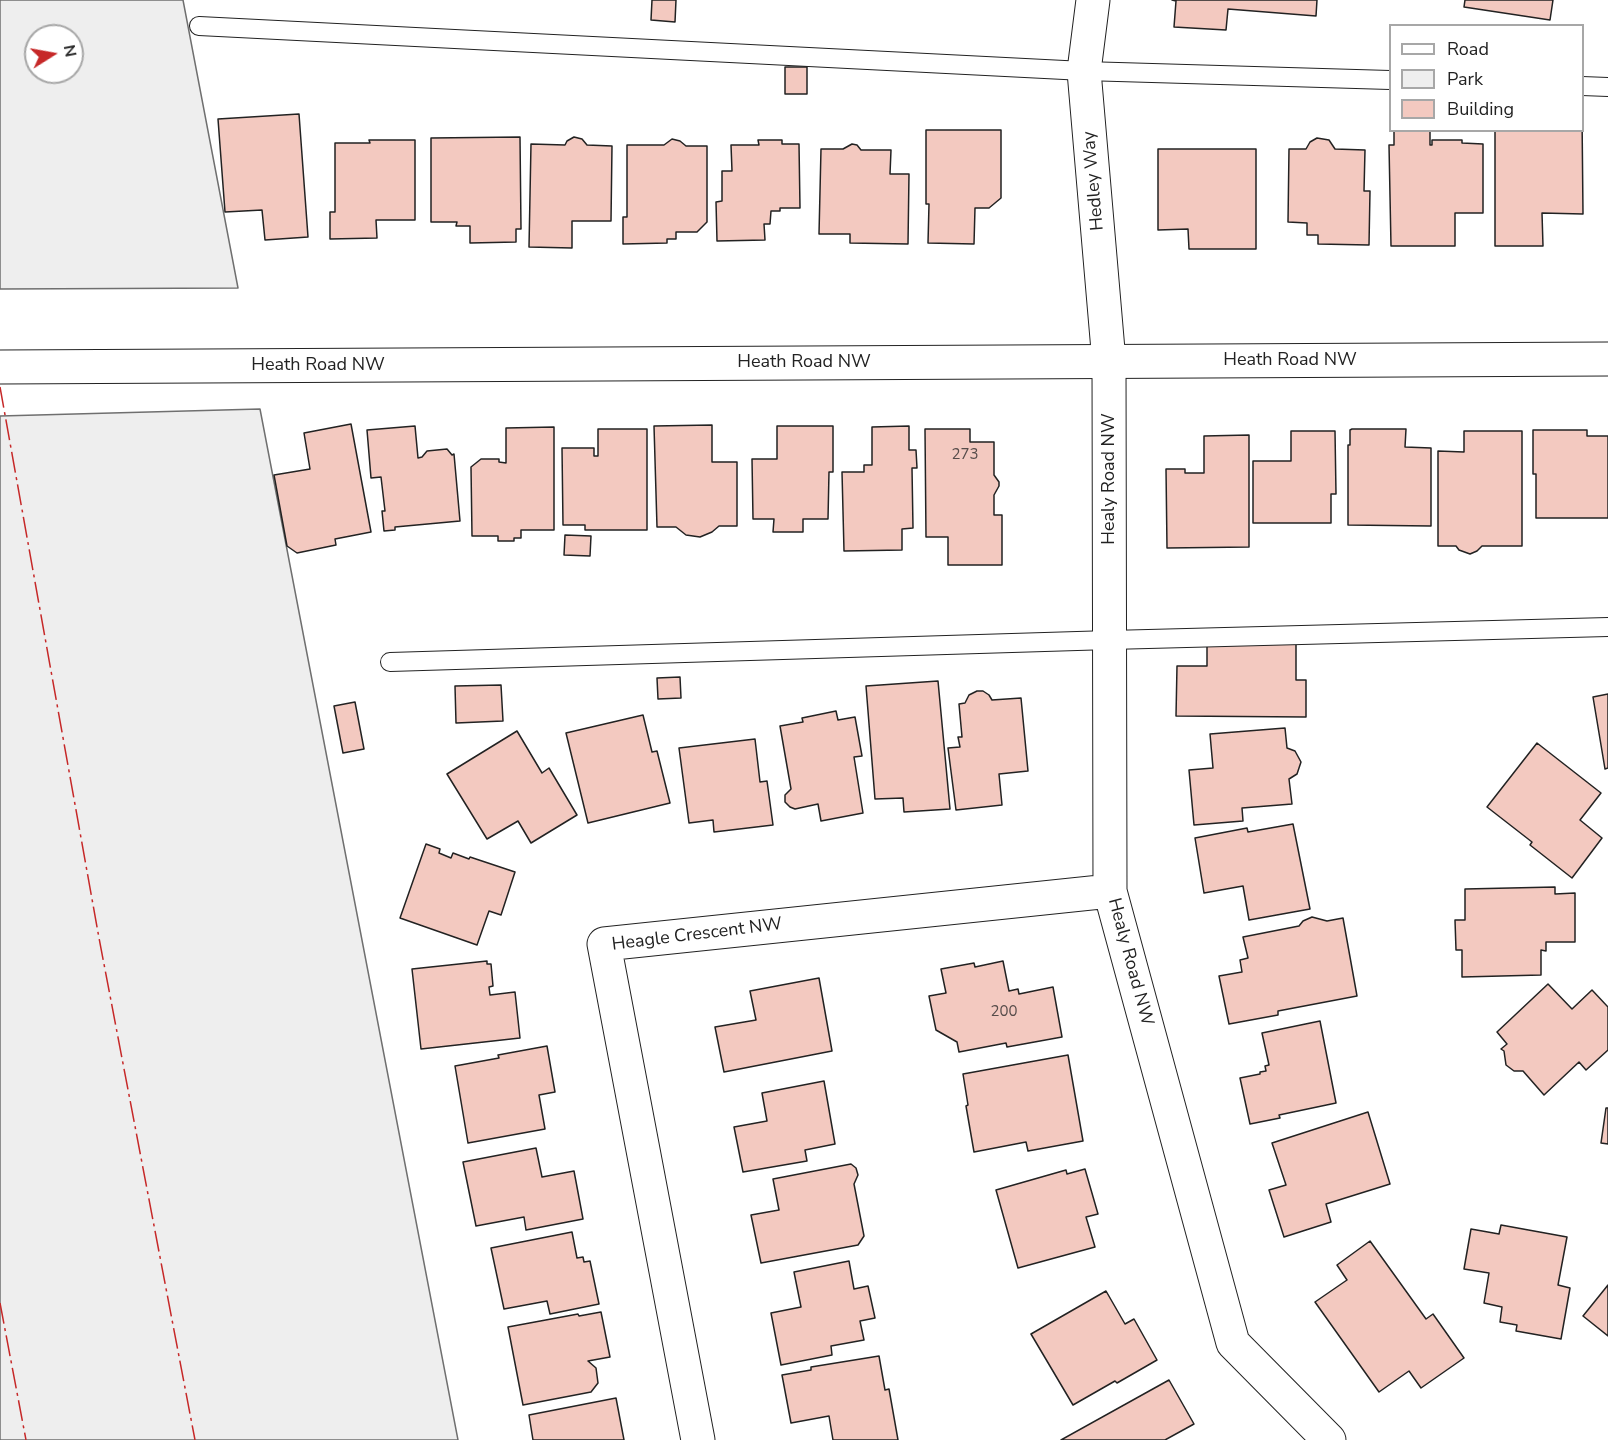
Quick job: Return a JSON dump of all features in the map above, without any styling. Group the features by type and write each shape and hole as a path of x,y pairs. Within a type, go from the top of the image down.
{"street":[{"name":"Hedley Way","path":"1093,0 1084,71 1109,362"},
{"name":"Heath Road NW","path":"0,367 1608,359"},
{"name":"Healy Road NW","path":"1109,362 1110,891 1233,1342 1329,1440"},
{"name":"Heagle Crescent NW","path":"698,1440 604,944 1110,891"}],"lane":[{"path":"199,26 1084,71 1389,80"},
{"path":"1584,86 1608,87"},
{"path":"390,662 1608,627"}],"green space":[{"path":"0,0 183,0 238,288 0,289"},
{"path":"260,409 458,1440 0,1440 0,416"}],"building":[{"path":"652,0 676,0 675,22 651,20"},
{"path":"1172,0 1317,0 1316,16 1228,9 1226,30 1174,27 1176,1"},
{"path":"1465,0 1553,0 1550,20 1464,7"},
{"path":"785,67 807,67 807,94 785,94"},
{"path":"299,114 308,237 265,240 262,210 225,212 218,119"},
{"path":"926,130 1001,130 1001,198 989,208 975,208 974,244 928,243"},
{"path":"1394,132 1430,132 1430,145 1432,145 1432,140 1462,140 1462,143 1483,144 1483,213 1455,213 1455,246 1391,246 1389,145 1394,145"},
{"path":"1495,132 1582,132 1583,214 1542,213 1543,246 1495,246"},
{"path":"520,137 521,229 516,229 516,242 470,243 470,226 456,226 457,222 431,222 431,138"},
{"path":"574,137 582,139 587,145 612,146 611,221 572,221 572,248 529,247 531,144 565,145"},
{"path":"1317,138 1329,140 1335,149 1365,150 1364,191 1370,191 1369,245 1318,244 1318,235 1307,235 1307,223 1288,222 1289,149 1306,149 1310,142"},
{"path":"672,139 686,146 707,146 707,222 697,232 676,232 676,239 667,239 667,243 623,244 623,217 627,217 627,145 664,145"},
{"path":"369,140 415,140 415,220 376,220 377,238 330,239 330,212 335,212 335,143 370,143"},
{"path":"758,140 782,140 782,144 799,144 800,208 780,208 780,211 771,211 770,224 764,224 765,240 717,241 716,202 722,201 722,171 732,171 731,145 759,145"},
{"path":"852,144 857,145 861,150 891,150 890,174 909,174 908,244 850,243 850,234 819,234 821,149 843,149"},
{"path":"1158,149 1256,149 1256,249 1189,249 1188,229 1158,230"},
{"path":"351,424 371,532 335,539 336,545 297,553 287,546 274,475 310,469 304,433"},
{"path":"712,425 712,462 737,462 737,526 719,526 700,537 686,535 676,527 657,527 654,426"},
{"path":"415,426 418,458 427,451 447,449 452,455 454,454 460,521 395,527 395,530 384,531 382,511 385,511 381,477 371,478 367,430"},
{"path":"777,426 833,426 833,472 829,472 828,519 803,519 803,532 773,532 774,519 753,519 752,459 777,459"},
{"path":"909,426 909,450 916,450 917,468 912,468 913,528 902,529 902,550 844,551 842,472 864,472 864,465 872,465 872,427"},
{"path":"554,427 554,530 521,530 521,538 514,538 514,541 498,541 498,536 472,536 471,467 481,459 499,459 499,462 506,463 506,428"},
{"path":"598,429 647,429 647,530 585,530 585,525 563,525 562,448 594,448 594,456 598,456"},
{"path":"925,429 970,429 970,442 994,442 994,475 999,486 994,495 994,515 1002,515 1002,565 948,565 948,537 926,537"},
{"path":"1406,429 1405,447 1431,448 1431,526 1348,525 1348,445 1350,445 1350,430"},
{"path":"1533,430 1587,430 1587,436 1608,436 1608,518 1536,518"},
{"path":"1291,431 1335,431 1336,494 1331,494 1331,523 1253,523 1253,461 1291,461"},
{"path":"1464,431 1522,431 1522,546 1482,546 1470,554 1459,550 1456,546 1438,546 1438,451 1464,452"},
{"path":"1249,435 1249,547 1167,548 1166,469 1185,469 1185,473 1204,473 1204,436"},
{"path":"565,535 591,536 590,556 564,555"},
{"path":"1207,640 1296,641 1296,680 1306,680 1306,717 1176,716 1177,666 1207,666"},
{"path":"680,677 681,698 658,699 657,678"},
{"path":"938,681 950,809 904,812 903,798 875,799 866,686"},
{"path":"501,685 503,721 456,723 455,686"},
{"path":"983,691 992,700 1021,698 1028,771 999,774 1002,805 956,810 948,748 960,747 958,737 962,737 959,704 965,703 969,695"},
{"path":"1608,694 1608,768 1605,769 1593,697"},
{"path":"355,702 364,749 343,753 334,706"},
{"path":"836,711 838,720 855,717 862,756 854,757 863,813 821,821 818,804 795,809 785,802 785,795 791,789 780,726 803,722 802,718"},
{"path":"643,715 652,752 657,751 670,803 588,823 566,733"},
{"path":"1285,728 1287,748 1295,751 1301,762 1297,774 1289,779 1292,804 1242,808 1243,821 1194,825 1189,770 1213,768 1210,734"},
{"path":"517,731 542,773 549,768 577,815 531,843 518,821 487,839 447,774"},
{"path":"755,739 760,782 767,781 773,825 714,832 713,820 689,823 679,748"},
{"path":"1537,743 1601,793 1580,820 1602,838 1572,878 1530,845 1532,842 1487,807"},
{"path":"1293,824 1310,909 1249,920 1243,886 1204,893 1195,838 1247,828 1248,832"},
{"path":"426,844 440,849 439,853 451,858 453,853 515,872 501,915 489,911 477,945 400,918"},
{"path":"1555,887 1555,894 1575,893 1575,942 1546,942 1546,951 1541,950 1541,975 1462,977 1462,950 1456,950 1455,920 1465,920 1465,889"},
{"path":"1312,917 1327,921 1343,918 1357,996 1278,1011 1278,1015 1229,1024 1219,976 1242,972 1240,960 1248,958 1243,937 1299,926 1303,921"},
{"path":"487,961 487,964 491,964 493,986 489,987 490,995 515,992 520,1038 421,1049 412,969"},
{"path":"1003,961 1009,991 1018,989 1019,994 1053,987 1062,1037 1007,1047 1006,1043 959,1052 957,1042 936,1030 929,996 946,993 941,969 974,963 975,967"},
{"path":"819,978 832,1051 724,1072 715,1027 756,1020 750,991"},
{"path":"1548,984 1572,1009 1592,990 1608,1007 1608,1050 1586,1070 1579,1062 1544,1095 1523,1071 1514,1071 1506,1065 1504,1051 1501,1049 1507,1044 1497,1032"},
{"path":"1320,1021 1336,1103 1279,1115 1280,1118 1250,1124 1240,1078 1260,1074 1266,1071 1265,1066 1269,1065 1262,1033"},
{"path":"547,1046 555,1092 539,1095 545,1129 468,1143 455,1066"},
{"path":"1068,1055 1083,1141 1028,1151 1026,1142 974,1152 963,1074"},
{"path":"824,1081 835,1144 805,1150 807,1161 743,1172 734,1127 767,1121 762,1093"},
{"path":"1606,1108 1608,1108 1608,1144 1601,1143"},
{"path":"1368,1112 1390,1184 1326,1204 1331,1222 1284,1237 1269,1190 1286,1185 1272,1143"},
{"path":"536,1148 542,1177 574,1171 583,1219 526,1230 524,1217 476,1226 463,1162"},
{"path":"851,1164 856,1168 858,1175 854,1184 864,1236 858,1245 761,1263 751,1215 779,1210 773,1179"},
{"path":"1085,1169 1098,1214 1086,1217 1095,1247 1018,1268 996,1190 1066,1170 1067,1174"},
{"path":"1501,1225 1567,1237 1558,1285 1570,1288 1561,1339 1516,1331 1517,1325 1500,1322 1502,1307 1484,1303 1489,1273 1464,1269 1471,1229 1499,1234"},
{"path":"572,1232 577,1258 583,1257 584,1262 590,1261 599,1304 550,1314 547,1301 504,1309 491,1248"},
{"path":"1370,1241 1426,1319 1433,1314 1464,1358 1421,1388 1409,1371 1379,1392 1315,1302 1347,1280 1337,1265"},
{"path":"849,1261 854,1289 868,1286 875,1318 860,1321 864,1340 831,1346 832,1355 781,1365 771,1313 801,1307 794,1272"},
{"path":"1608,1285 1608,1336 1583,1316"},
{"path":"1106,1291 1125,1324 1134,1319 1157,1360 1073,1405 1031,1334"},
{"path":"601,1312 610,1357 588,1361 596,1368 598,1383 591,1392 523,1405 508,1327"},
{"path":"879,1356 885,1390 889,1389 898,1440 833,1440 829,1416 791,1423 782,1375 811,1370 811,1367"},
{"path":"1169,1380 1194,1424 1165,1440 1061,1440"},
{"path":"616,1398 624,1440 533,1440 529,1415"}],"power":[{"path":"0,387 99,938 195,1440"},
{"path":"0,1303 26,1440"}]}
